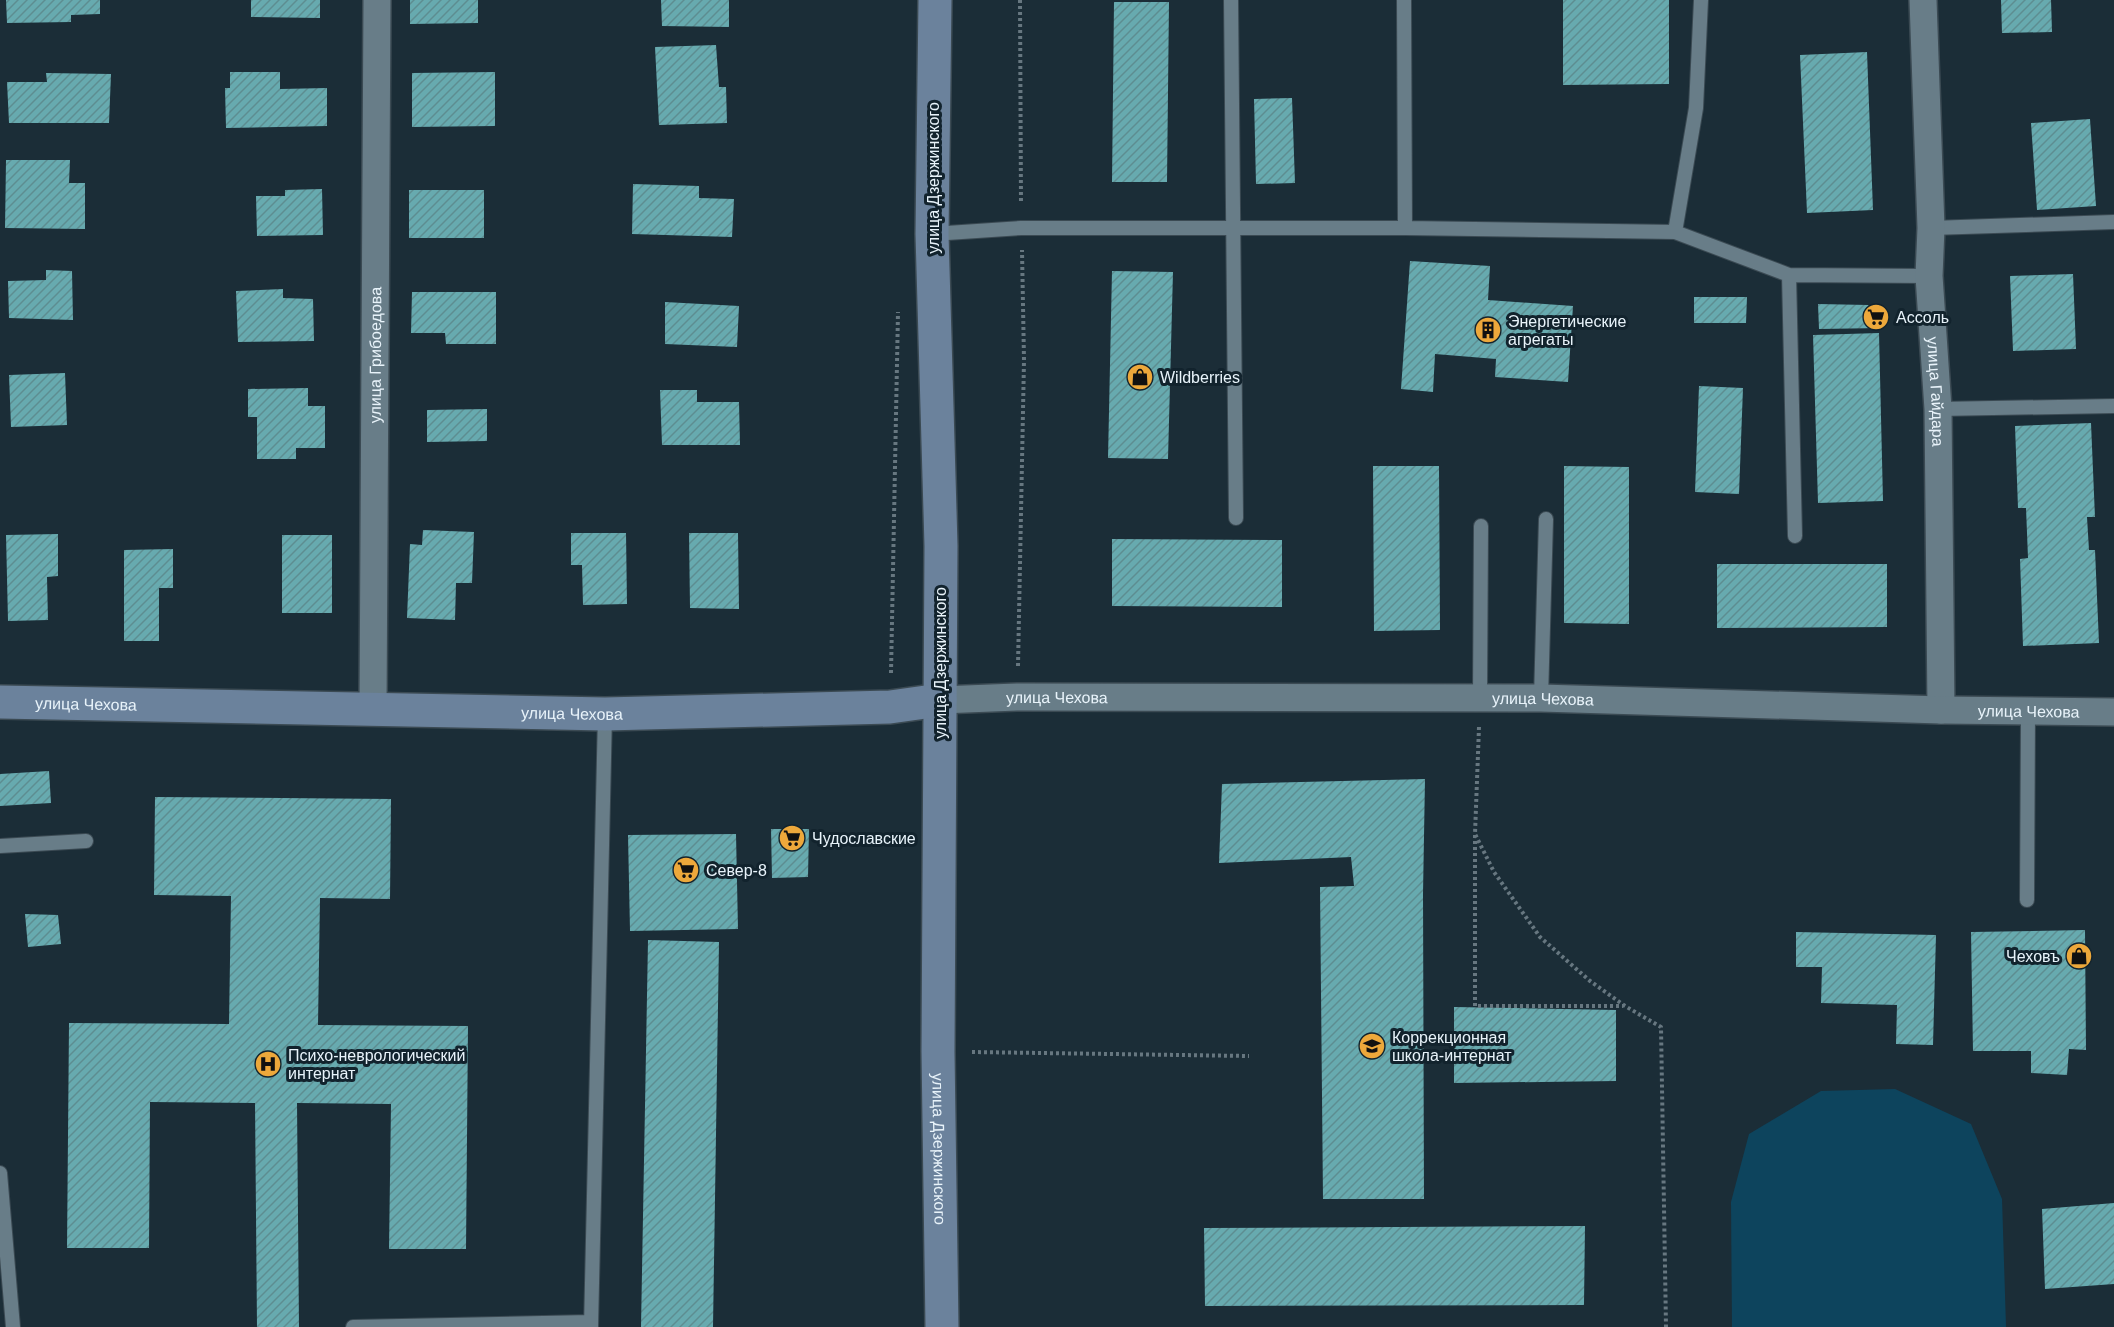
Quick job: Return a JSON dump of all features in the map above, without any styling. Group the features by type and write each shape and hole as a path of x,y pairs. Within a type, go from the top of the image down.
{"main road":[{"name":"улица Дзержинского","path":"936,0 932,234 941,546 938,1052 942,1327"},
{"name":"улица Чехова","path":"0,702 605,714 890,707 940,700"}],"street":[{"name":"улица Грибоедова","path":"373,709 377,0"},
{"name":"улица Гайдара","path":"1923,0 1931,228 1929,276 1938,409 1941,710"},
{"name":"улица Чехова","path":"940,700 1017,697 1541,698 1941,710 2114,712"}],"lane":[{"path":"1231,0 1236,518"},
{"path":"1404,0 1405,228"},
{"path":"1674,232 1696,108 1701,0"},
{"path":"1931,228 2114,222"},
{"path":"932,234 1022,228 1232,227 1674,232 1789,275 1929,276"},
{"path":"1789,275 1795,536"},
{"path":"1938,409 2114,406"},
{"path":"1541,698 1546,519"},
{"path":"1480,698 1481,526"},
{"path":"2027,900 2028,712"},
{"path":"353,1327 591,1324 605,714"},
{"path":"0,846 86,841"},
{"path":"0,1173 2,1222 13,1327"}],"path":[{"path":"1017,697 1024,360 1020,0"},
{"path":"890,707 898,305"},
{"path":"1480,698 1475,834 1475,1006 1625,1006"},
{"path":"1475,834 1494,872 1540,937 1590,981 1625,1006 1661,1027 1666,1327"},
{"path":"938,1052 1249,1056"}],"shaded area":[{"path":"1895,1089 1971,1124 2002,1199 2006,1327 1732,1327 1731,1202 1749,1134 1821,1091"}],"building":[{"path":"6,0 100,0 100,14 71,15 71,22 7,23"},
{"path":"251,0 320,0 320,18 251,17"},
{"path":"410,0 478,0 478,23 410,24"},
{"path":"661,0 729,0 729,27 662,26"},
{"path":"1563,0 1669,0 1669,84 1563,85"},
{"path":"2001,0 2051,0 2052,32 2002,33"},
{"path":"1114,2 1169,2 1167,182 1112,182"},
{"path":"716,45 719,87 726,87 727,123 659,125 655,47"},
{"path":"1867,52 1873,210 1807,213 1800,55"},
{"path":"230,72 280,72 280,89 327,88 327,126 226,128 225,88 230,88"},
{"path":"495,72 495,126 412,127 412,73"},
{"path":"46,73 111,74 109,123 9,123 7,82 47,82"},
{"path":"1292,98 1295,183 1256,184 1254,99"},
{"path":"2090,119 2096,206 2037,210 2031,123"},
{"path":"6,160 70,160 69,183 85,183 85,229 5,228"},
{"path":"633,184 699,186 699,198 734,199 732,237 632,234"},
{"path":"322,189 323,235 257,236 256,196 285,196 285,190"},
{"path":"409,190 484,190 484,238 409,238"},
{"name":"Энергетические агрегаты","path":"1410,261 1490,266 1488,300 1573,306 1568,382 1495,377 1496,359 1435,354 1433,392 1401,389"},
{"path":"46,270 72,271 73,320 9,318 8,281 46,280"},
{"path":"1112,271 1173,272 1168,459 1108,458"},
{"path":"2073,274 2076,349 2013,351 2010,276"},
{"path":"283,289 283,298 313,299 314,341 238,342 236,291"},
{"path":"412,292 496,292 496,344 446,344 445,333 411,333"},
{"path":"1694,297 1747,297 1746,323 1694,323"},
{"path":"665,302 739,306 737,347 665,344"},
{"path":"1818,304 1868,305 1883,319 1882,328 1819,329"},
{"path":"1879,333 1883,501 1818,503 1813,335"},
{"path":"65,373 67,425 11,427 9,375"},
{"path":"1699,386 1743,388 1739,494 1695,492"},
{"path":"308,388 308,406 325,406 325,448 296,448 296,459 257,459 257,417 248,417 248,389"},
{"path":"660,390 697,390 697,402 739,402 740,445 662,445"},
{"path":"487,409 487,441 427,442 427,410"},
{"path":"2091,423 2095,517 2087,517 2089,550 2095,550 2099,643 2023,646 2020,559 2028,558 2026,508 2018,508 2015,426"},
{"path":"1373,466 1439,466 1440,630 1374,631"},
{"path":"1564,466 1629,467 1629,624 1564,623"},
{"path":"423,530 474,532 472,583 456,583 455,620 407,618 410,544 422,545"},
{"path":"571,533 626,533 627,604 583,605 582,565 571,565"},
{"path":"689,533 738,533 739,609 690,608"},
{"path":"58,534 58,576 47,577 48,620 8,621 6,535"},
{"path":"282,535 332,535 332,613 282,613"},
{"path":"1112,539 1282,540 1282,607 1112,606"},
{"path":"173,549 173,588 159,588 159,641 124,641 124,550"},
{"path":"1717,564 1887,564 1887,627 1717,628"},
{"path":"49,771 51,803 0,806 0,774"},
{"name":"Коррекционная школа-интернат","path":"1425,779 1424,1199 1323,1199 1320,887 1354,886 1351,857 1219,863 1222,784"},
{"name":"Психо-неврологический интернат","path":"155,797 391,799 390,899 320,898 318,1025 468,1026 466,1249 389,1249 391,1104 297,1103 299,1327 257,1327 255,1103 150,1102 149,1248 67,1248 69,1023 229,1024 231,896 154,895"},
{"path":"771,829 809,829 808,877 772,878"},
{"path":"736,834 738,929 630,931 628,835"},
{"path":"25,914 58,915 61,944 28,947"},
{"path":"2085,930 2086,1050 2069,1049 2067,1075 2031,1073 2031,1051 1973,1051 1971,932"},
{"path":"1796,932 1936,935 1933,1045 1896,1044 1897,1005 1821,1003 1822,967 1796,967"},
{"path":"648,940 719,942 713,1327 641,1327"},
{"path":"1454,1007 1616,1010 1616,1081 1454,1083"},
{"path":"2114,1203 2114,1284 2045,1289 2042,1209"},
{"path":"1585,1226 1584,1305 1205,1306 1204,1228"}],"place":[{"name":"Ассоль","path":"1876,317"},
{"name":"Энергетические агрегаты","path":"1488,330"},
{"name":"Wildberries","path":"1140,377"},
{"name":"Чудославские","path":"792,838"},
{"name":"Север-8","path":"686,870"},
{"name":"Чеховъ","path":"2079,956"},
{"name":"Коррекционная школа-интернат","path":"1372,1046"},
{"name":"Психо-неврологический интернат","path":"268,1064"}]}
